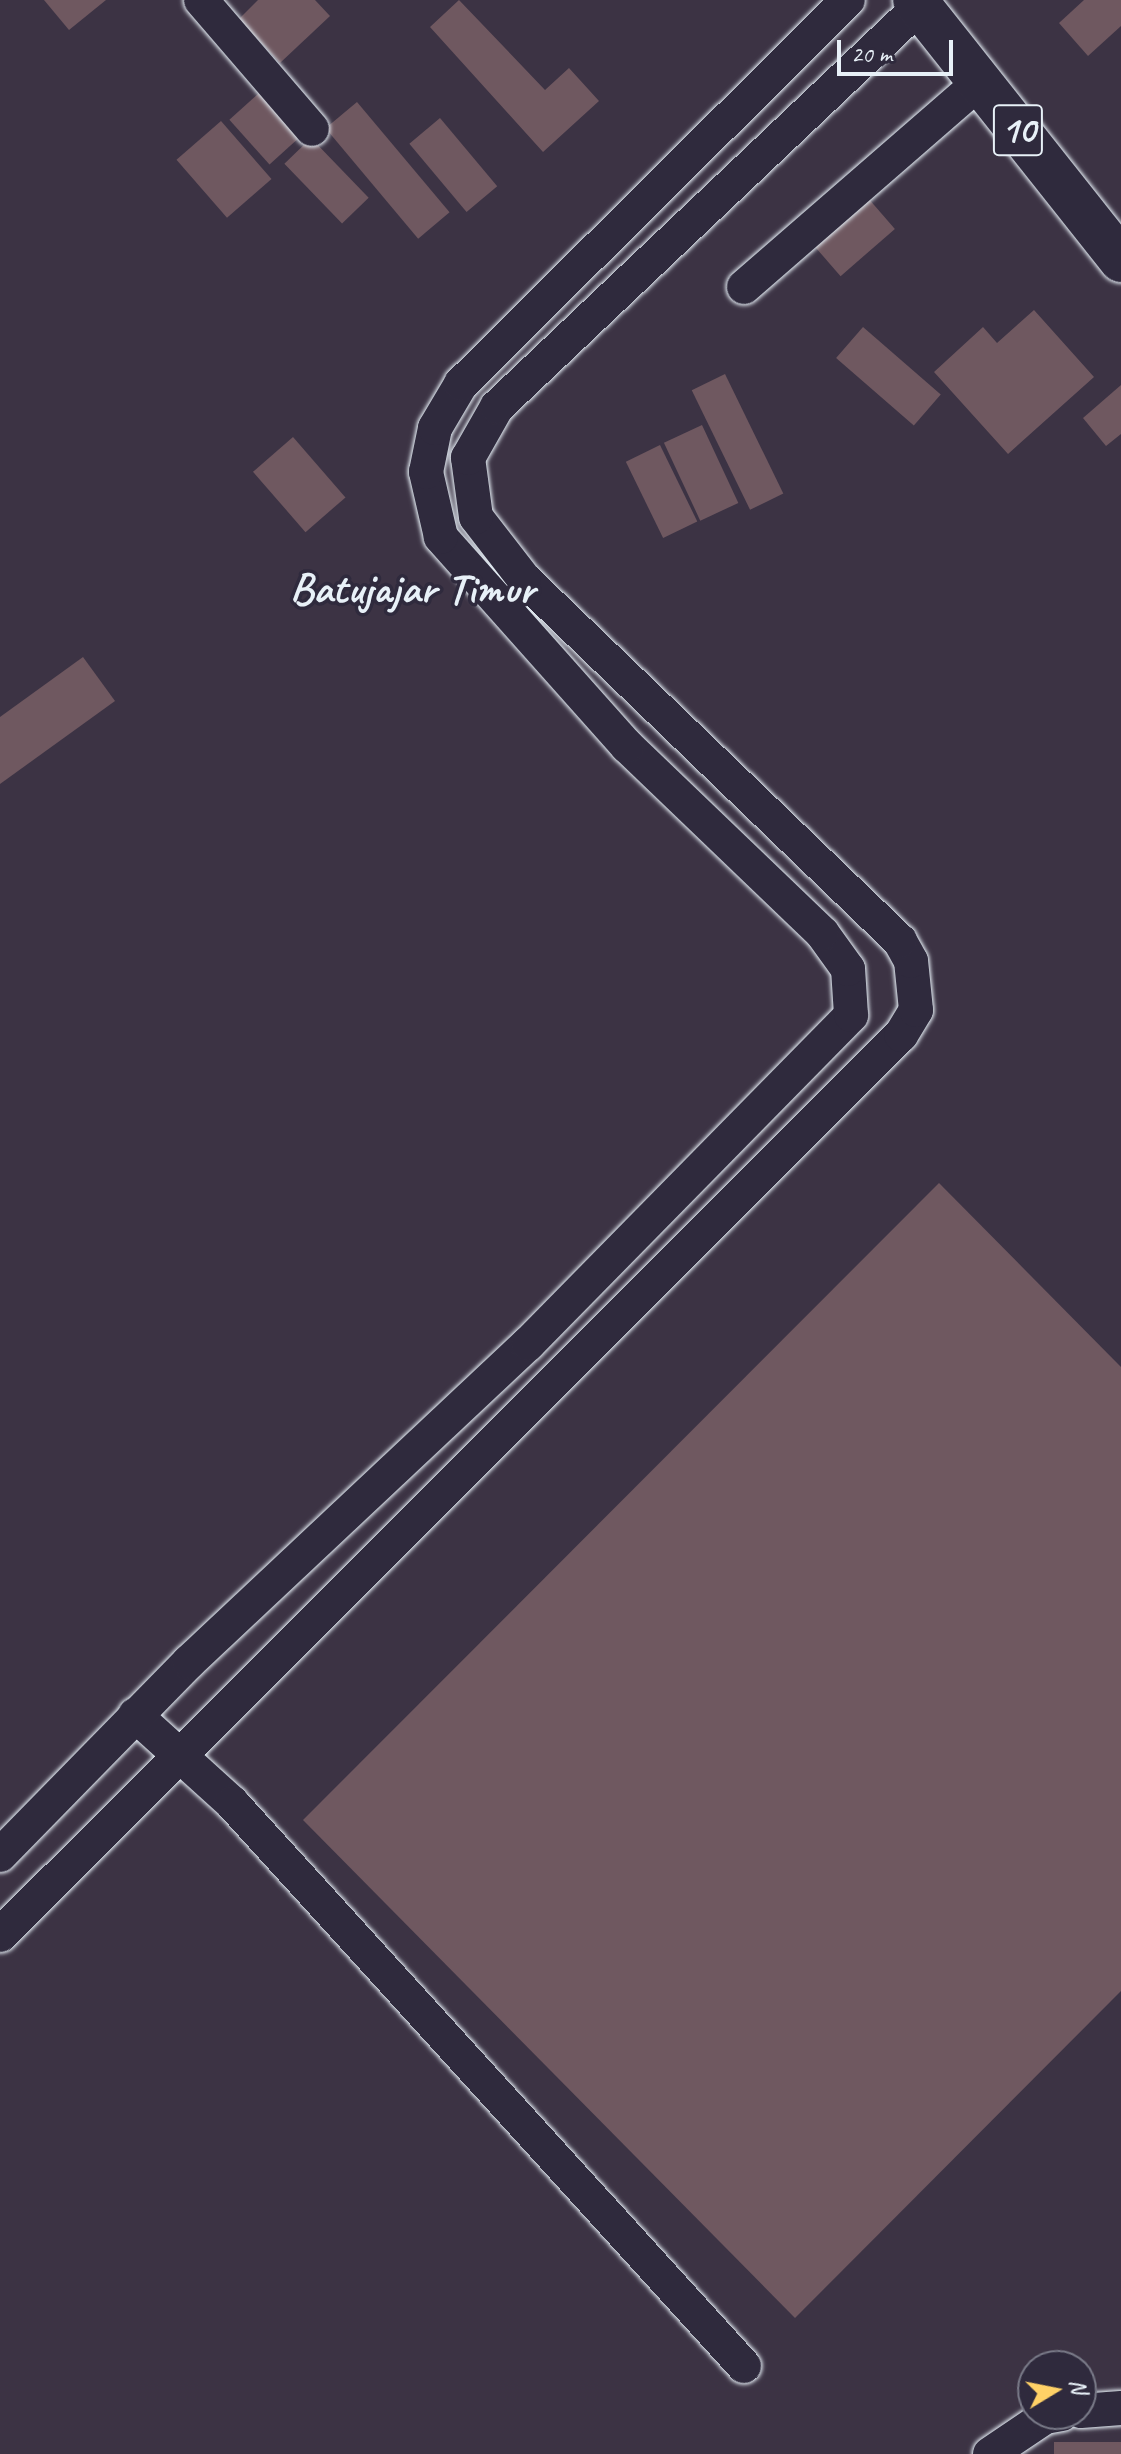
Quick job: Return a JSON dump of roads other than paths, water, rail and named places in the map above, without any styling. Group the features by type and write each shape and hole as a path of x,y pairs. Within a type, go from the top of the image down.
{"highway":[{"name":"10","path":"918,3 1121,260"}],"street":[{"path":"201,0 312,129"},
{"path":"0,1855 135,1715 528,1344 851,1015 848,969 822,933 627,746 441,537 426,472 435,428 461,384 848,0"},
{"path":"0,1935 770,1166 916,1010 911,961 900,941 524,579 476,517 468,458 497,407 918,3"},
{"path":"744,287 980,82"},
{"path":"135,1715 232,1803 744,2366"},
{"path":"1097,2410 1121,2408"},
{"path":"990,2454 1026,2430"}],"district":[{"name":"Batujajar Timur","path":"412,589"}]}
